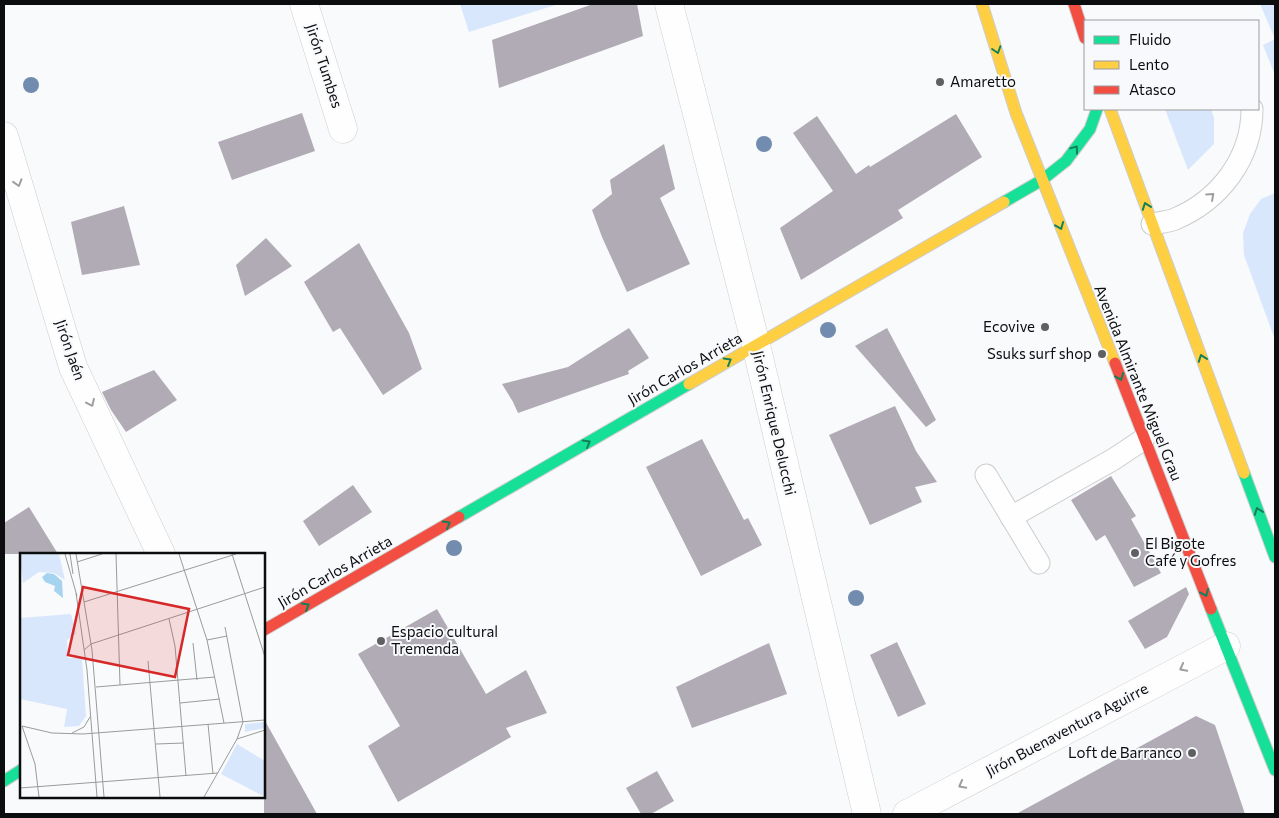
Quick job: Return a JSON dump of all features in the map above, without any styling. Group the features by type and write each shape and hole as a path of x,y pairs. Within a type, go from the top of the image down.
{"main road":[{"name":"Avenida Almirante Miguel Grau","path":"982,4 1016,113 1275,770"},
{"name":"Jirón Carlos Arrieta","path":"265,629 1042,180 1066,161 1090,129 1097,110"},
{"path":"1110,110 1275,557"},
{"path":"4,780 20,771"}],"street":[{"name":"Jirón Tumbes","path":"304,4 343,128"},
{"name":"Jirón Enrique Delucchi","path":"669,4 756,345 867,814"},
{"name":"Jirón Jaén","path":"4,136 74,367 161,553"},
{"name":"Jirón Buenaventura Aguirre","path":"907,814 1226,646"}],"lane":[{"path":"1152,224 1173,220 1198,208 1234,172 1248,140 1252,123 1252,110"},
{"path":"1011,517 1114,459 1144,439"},
{"path":"986,475 1039,563"}],"shaded area":[{"path":"460,4 559,4 469,32"},
{"path":"1260,4 1275,4 1275,39"},
{"path":"1275,39 1275,75 1263,45"},
{"path":"1165,110 1211,110 1214,118 1214,144 1188,170"},
{"path":"1275,193 1275,340 1244,255 1243,233 1250,214 1261,199"}],"building":[{"path":"593,4 637,4 643,36 499,88 492,40"},
{"path":"302,113 315,151 232,180 218,142"},
{"path":"956,114 982,157 898,210 903,218 801,280 780,228 833,191 793,133 817,116 856,174"},
{"path":"664,144 675,189 660,198 690,264 627,292 592,210 612,194 610,180"},
{"path":"124,206 140,265 82,275 71,222"},
{"path":"266,238 292,266 245,296 236,265"},
{"path":"359,243 409,333 422,369 383,395 340,328 333,332 304,282"},
{"path":"629,328 649,358 628,371 629,374 518,413 502,384 568,367"},
{"path":"887,328 936,420 926,427 855,346"},
{"path":"154,370 177,400 126,432 111,410 102,392"},
{"path":"895,406 916,451 937,482 915,487 922,502 870,525 829,435"},
{"path":"702,439 744,520 748,518 762,545 701,576 646,467"},
{"path":"1111,476 1136,516 1131,519 1161,573 1134,587 1105,535 1096,541 1071,500"},
{"path":"353,485 372,512 319,546 303,521"},
{"path":"29,507 57,553 4,554 4,523"},
{"path":"1186,587 1189,594 1167,637 1145,649 1128,621"},
{"path":"437,609 486,694 526,670 547,713 506,728 511,737 398,802 368,746 400,726 358,654"},
{"path":"897,642 926,704 898,717 870,655"},
{"path":"769,643 787,694 692,728 676,687"},
{"path":"1196,716 1215,725 1245,814 1016,814"},
{"path":"265,721 317,814 264,814 265,798"},
{"path":"657,771 674,801 651,814 641,814 626,788"}],"traffic: fast":[{"path":"1004,202 1042,180 1066,161 1090,129 1097,110"},
{"path":"459,517 689,384"},
{"path":"1244,473 1275,557"},
{"path":"1211,609 1275,770"},
{"path":"4,781 20,771"}],"traffic: slow":[{"path":"982,4 1016,113 1115,363"},
{"path":"1110,110 1244,473"},
{"path":"689,384 1004,202"}],"traffic: jam":[{"path":"1074,4 1084,35"},
{"path":"1115,363 1211,609"},
{"path":"265,629 459,517"}],"place":[{"name":"Amaretto","path":"940,82"},
{"name":"Ecovive","path":"1045,327"},
{"name":"Ssuks surf shop","path":"1102,354"},
{"name":"El Bigote Café y Gofres","path":"1135,553"},
{"name":"Espacio cultural Tremenda","path":"381,641"},
{"name":"Loft de Barranco","path":"1192,753"}]}
